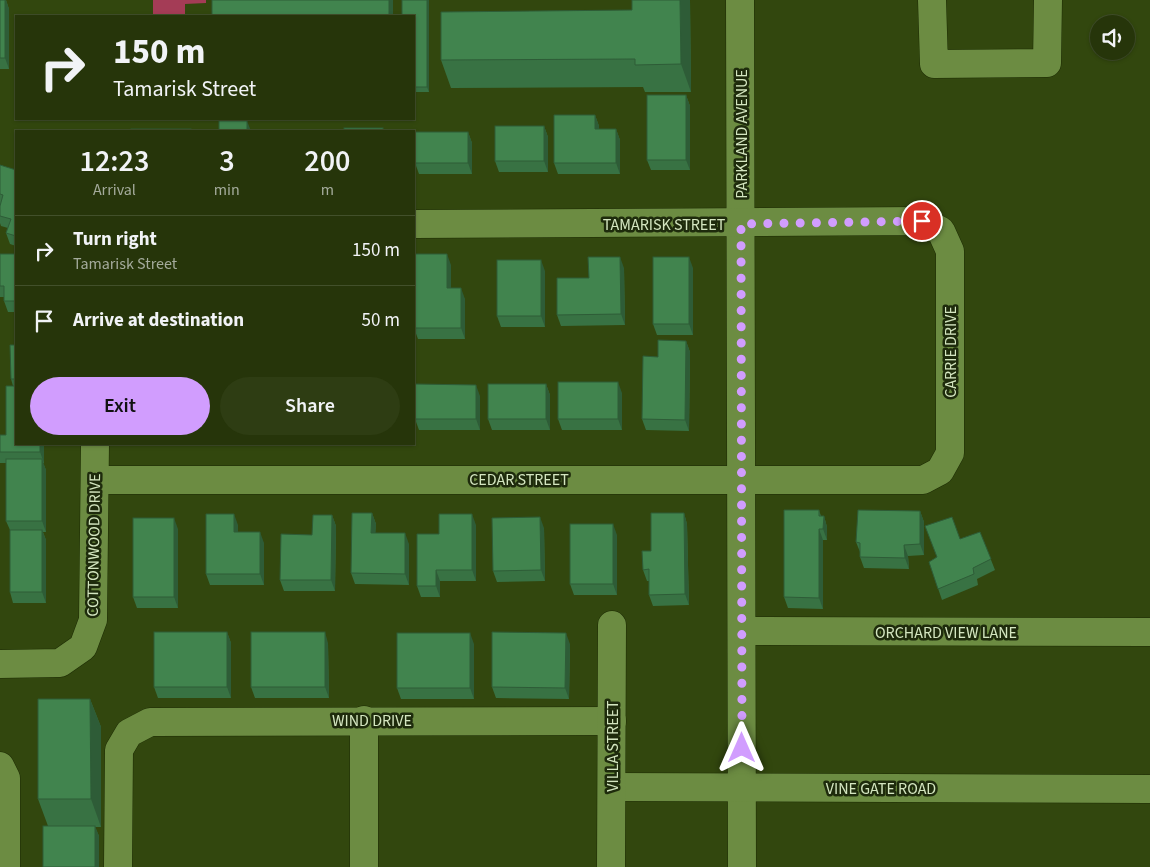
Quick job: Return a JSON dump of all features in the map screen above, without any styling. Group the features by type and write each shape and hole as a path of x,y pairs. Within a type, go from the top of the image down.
{"street":[{"name":"PARKLAND AVENUE","path":"740,0 743,479 742,867"},
{"path":"932,0 934,64 1047,63 1048,0"},
{"name":"TAMARISK STREET","path":"415,224 741,224 922,221 942,231"},
{"name":"CARRIE DRIVE","path":"940,471 950,453 950,251 942,231"},
{"name":"COTTONWOOD DRIVE","path":"0,664 60,663 83,647 93,620 95,445"},
{"name":"CEDAR STREET","path":"95,480 923,480 940,471"},
{"name":"VILLA STREET","path":"611,867 612,625"},
{"name":"ORCHARD VIEW LANE","path":"743,631 1150,632"},
{"name":"WIND DRIVE","path":"118,867 119,750 124,738 135,728 159,720 612,721"},
{"path":"364,720 364,867"},
{"path":"0,766 6,778 6,867"},
{"name":"VINE GATE ROAD","path":"612,787 1150,789"}],"shaded area":[{"path":"153,0 206,0 206,3 185,4 185,15 153,15"}],"building":[{"path":"0,0 5,0 5,58 0,58"},
{"path":"212,0 389,0 389,15 212,15"},
{"path":"402,0 427,0 427,87 415,87 415,15 402,15"},
{"path":"632,0 680,0 681,64 635,65 635,59 441,60 441,12 632,10"},
{"path":"647,95 686,95 686,160 647,160"},
{"path":"554,115 595,115 595,129 616,129 616,163 554,163"},
{"path":"219,121 247,121 247,130 219,130"},
{"path":"495,126 544,126 544,161 495,161"},
{"path":"344,128 383,128 383,130 344,130"},
{"path":"131,129 191,129 191,130"},
{"path":"415,132 468,132 468,163 415,163"},
{"path":"0,165 15,170 15,236 6,233 11,219 0,216 3,195 0,194"},
{"path":"0,254 15,254 15,301 4,301 4,286 0,286"},
{"path":"415,254 447,254 447,288 461,288 461,328 415,328"},
{"path":"588,257 620,257 621,314 557,315 557,278 589,278"},
{"path":"653,257 689,257 689,324 653,324"},
{"path":"497,260 541,260 541,316 497,316"},
{"path":"658,340 686,341 685,420 642,419 643,356 658,357"},
{"path":"10,345 15,345 15,379 11,379"},
{"path":"558,382 618,382 618,419 558,419"},
{"path":"415,384 476,385 476,419 415,419"},
{"path":"488,384 546,384 546,419 488,419"},
{"path":"6,386 15,386 15,445 40,445 40,452 0,452 0,435 6,435"},
{"path":"6,459 42,459 42,521 6,521"},
{"path":"784,510 819,510 819,516 824,516 823,529 819,529 819,598 784,597"},
{"path":"858,510 920,511 920,544 904,545 905,558 860,557 860,543 856,542"},
{"path":"352,513 372,513 371,533 405,533 405,574 351,573"},
{"path":"651,513 684,513 685,594 649,595 649,569 643,570 642,551 651,551"},
{"path":"206,514 234,514 234,532 260,532 260,574 206,574"},
{"path":"439,514 472,514 472,570 436,570 436,586 417,586 417,534 439,534"},
{"path":"313,515 332,515 331,580 280,580 281,534 312,535"},
{"path":"540,517 541,570 493,571 492,518"},
{"path":"952,517 960,539 980,532 991,559 973,568 974,574 938,589 929,562 937,557 925,526"},
{"path":"133,518 174,518 174,597 133,597"},
{"path":"570,524 613,524 613,584 570,584"},
{"path":"10,530 42,530 42,592 10,592"},
{"path":"154,632 227,632 227,687 154,687"},
{"path":"251,632 325,632 325,687 251,687"},
{"path":"492,632 566,633 565,688 492,687"},
{"path":"397,633 470,633 470,688 397,688"},
{"path":"38,699 90,699 91,799 38,799"},
{"path":"43,826 95,826 95,867 43,867"}],"route":[{"path":"742,748 743,479 741,224 922,221"}]}
